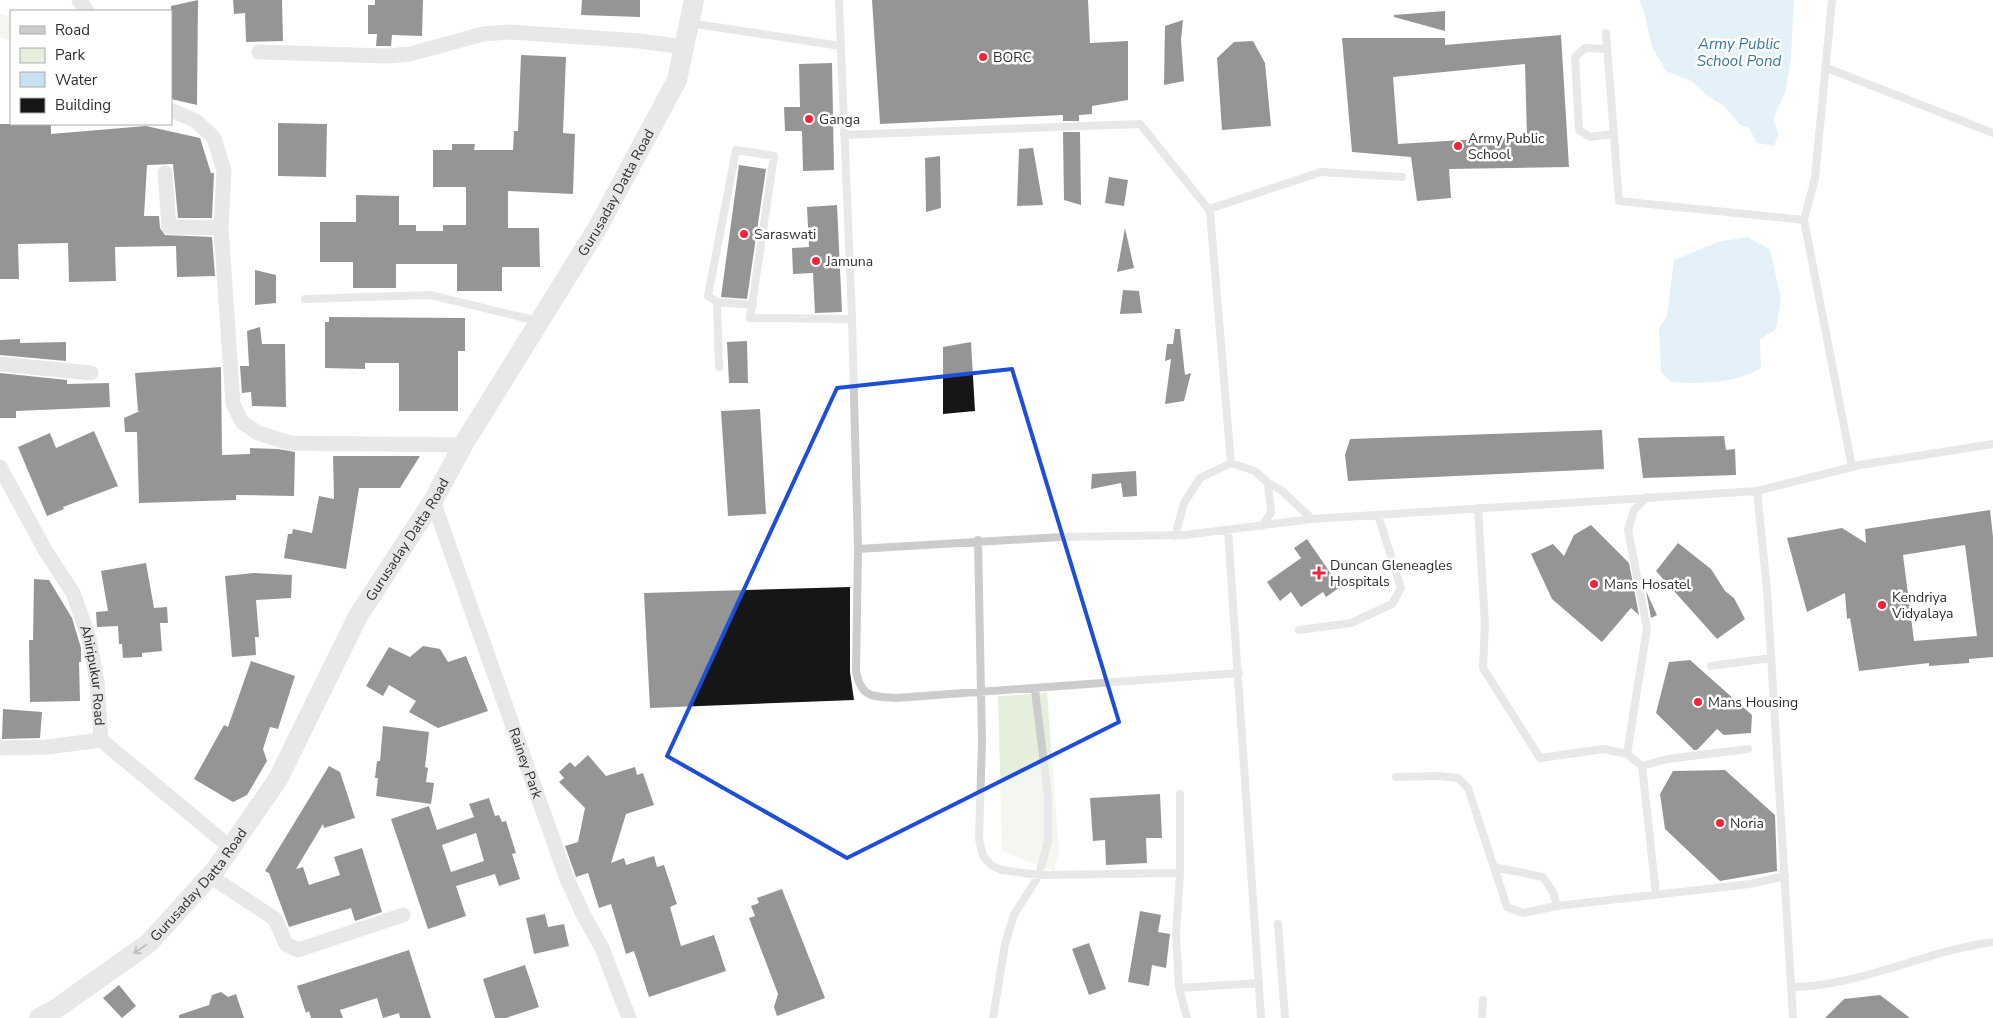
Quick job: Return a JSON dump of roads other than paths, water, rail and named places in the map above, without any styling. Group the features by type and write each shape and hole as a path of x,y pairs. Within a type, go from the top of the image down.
{"street":[{"name":"Gurusaday Datta Road","path":"39,1018 53,1011 149,943 210,876 278,779 358,616 433,501 463,445 598,228 677,80 694,0"},
{"path":"259,52 387,56 410,54 483,34 510,32 639,41 684,47"},
{"path":"172,110 196,121 214,138 224,171 221,228 233,404 242,422 258,433 290,443 463,445"},
{"path":"165,173 169,227 221,228"},
{"path":"0,364 91,373"},
{"name":"Ahiripukur Road","path":"0,467 46,550 73,592 89,638 97,682 101,740 230,847"},
{"name":"Rainey Park","path":"433,501 567,878 584,916 602,948 629,1018"},
{"path":"0,748 47,747 101,740"},
{"path":"210,876 276,919 286,944 298,950 403,915"}],"lane":[{"path":"839,0 852,319 858,549 856,672 859,687 865,694 875,697 896,698 979,691 1035,690 1239,673"},
{"path":"1832,0 1815,178 1804,220 1852,466"},
{"path":"690,23 841,46"},
{"path":"1606,33 1619,201 1804,220"},
{"path":"1607,49 1585,48 1575,57 1579,130 1590,137 1614,134"},
{"path":"1827,68 1993,133"},
{"path":"844,135 1140,124 1209,209 1231,463"},
{"path":"753,305 717,302 708,296 736,150 774,156 753,305 750,318 852,319"},
{"path":"1209,209 1321,172 1402,177"},
{"path":"306,299 430,295 540,321"},
{"path":"717,302 719,367"},
{"path":"858,549 1061,536 1175,536 1312,519 1757,491 1852,466 1993,444"},
{"path":"1175,536 1184,503 1200,478 1231,463 1255,471 1268,483 1281,490 1312,519"},
{"path":"1262,526 1271,513 1268,483"},
{"path":"1757,491 1771,658 1794,1018"},
{"path":"1627,754 1647,628 1628,530 1634,510 1647,497"},
{"path":"1478,508 1485,624 1483,668 1540,758 1604,749 1627,754 1642,766 1656,894"},
{"path":"1299,630 1350,622 1392,604 1401,588 1378,515"},
{"path":"1228,530 1261,1018"},
{"path":"978,540 979,691 982,742 979,839 983,856 990,865 1001,870 1039,875 1180,873"},
{"path":"1711,666 1771,658"},
{"path":"993,1018 1005,944 1014,915 1039,875 1048,842 1048,796 1035,690"},
{"path":"1642,766 1667,759 1748,749"},
{"path":"1396,777 1439,776 1458,778 1468,788 1507,907 1523,913 1557,906 1750,884 1785,876"},
{"path":"1180,794 1180,873 1176,934 1179,988 1187,1018"},
{"path":"1494,867 1543,877 1553,892 1557,906"},
{"path":"1278,924 1285,1018"},
{"path":"1792,987 1820,987 1966,946 1993,942"},
{"path":"1179,988 1258,984"},
{"path":"1482,1018 1483,1000"}],"water":[{"name":"Army Public School Pond","path":"1639,0 1794,0 1791,58 1786,90 1773,119 1779,134 1774,146 1757,143 1749,128 1740,125 1724,106 1706,95 1693,82 1666,71 1652,47 1644,12"},
{"path":"1747,237 1770,249 1781,299 1776,329 1760,339 1761,368 1740,377 1718,382 1671,382 1661,372 1659,328 1667,316 1674,260 1721,241"}],"place":[{"name":"BORC","path":"983,57"},
{"name":"Ganga","path":"809,119"},
{"name":"Army Public School","path":"1458,146"},
{"name":"Saraswati","path":"744,234"},
{"name":"Jamuna","path":"816,261"},
{"name":"Duncan Gleneagles Hospitals","path":"1319,573"},
{"name":"Mans Hosatel","path":"1594,584"},
{"name":"Kendriya Vidyalaya","path":"1882,605"},
{"name":"Mans Housing","path":"1698,702"},
{"name":"Noria","path":"1720,823"}]}
